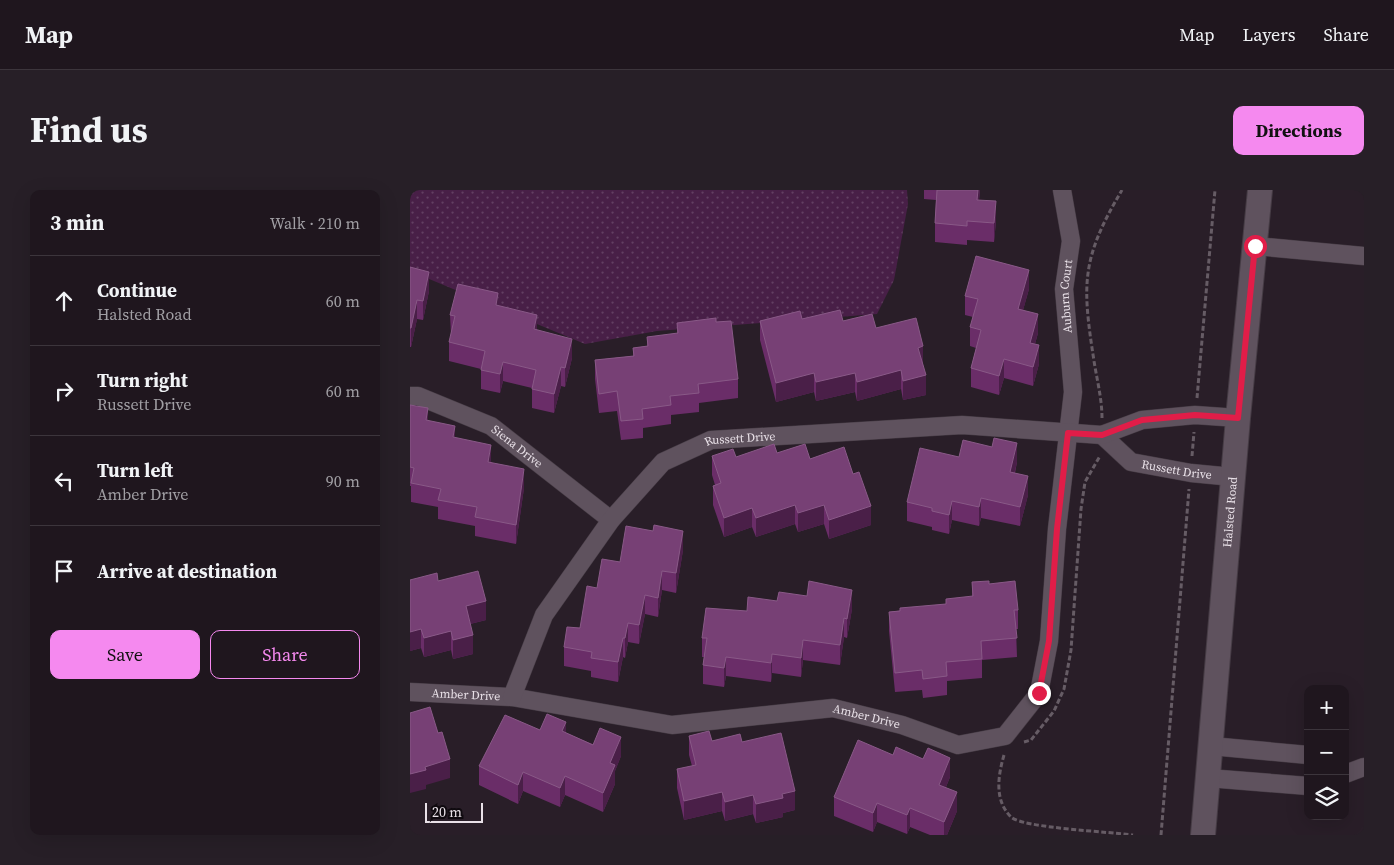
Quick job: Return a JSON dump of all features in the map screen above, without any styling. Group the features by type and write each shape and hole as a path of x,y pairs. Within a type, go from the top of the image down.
{"street":[{"name":"Auburn Court","path":"1062,190 1070,241 1064,289 1073,392 1068,433"},
{"name":"Halsted Road","path":"1203,835 1238,418 1260,190"},
{"path":"1255,246 1364,256"},
{"name":"Siena Drive","path":"410,396 418,396 491,426 611,520"},
{"name":"Russett Drive","path":"512,697 544,615 611,520 663,462 711,440 962,425 1102,435 1142,420 1195,415 1238,418"},
{"name":"Amber Drive","path":"410,692 512,697 672,724 834,708 902,725 958,745 1005,736 1039,693 1046,668 1068,433"},
{"name":"Russett Drive","path":"1102,435 1131,462 1191,473 1233,477"},
{"path":"1211,746 1304,755"},
{"path":"1349,763 1364,767"},
{"path":"1349,773 1364,767"},
{"path":"1208,778 1304,786"}],"path":[{"path":"1161,835 1215,190"}],"shaded area":[{"path":"410,190 907,190 908,204 894,280 877,314 657,331 585,344 410,271"}],"building":[{"path":"937,190 978,190 977,200 996,201 994,223 967,221 967,226 935,223"},
{"path":"976,256 1029,270 1018,309 1038,314 1030,343 1039,345 1033,367 1004,359 999,376 971,368 981,330 970,327 978,299 965,296"},
{"path":"410,267 429,272 423,301 417,300 411,328 410,328"},
{"path":"458,284 498,293 496,305 537,315 534,329 572,339 565,368 561,367 554,394 532,389 536,370 503,362 500,374 481,370 485,351 449,342 455,316 450,315"},
{"path":"840,310 843,321 872,314 876,328 916,318 923,346 918,348 926,375 903,381 901,370 857,382 855,373 816,382 814,373 776,383 760,321 800,311 802,319"},
{"path":"716,318 716,322 731,321 738,379 698,384 699,393 670,396 671,405 642,409 643,419 621,421 617,391 599,394 595,360 634,356 633,348 648,346 647,337 678,333 677,323"},
{"path":"410,405 428,408 426,420 455,426 453,437 491,445 488,462 524,469 516,525 475,517 477,507 438,500 441,489 411,483 414,468 410,467"},
{"path":"994,438 1017,443 1010,472 1028,476 1020,507 981,498 979,507 952,501 949,515 932,511 932,508 907,502 920,448 959,457 963,440 992,447"},
{"path":"774,444 777,453 805,444 810,459 844,447 853,474 859,472 871,506 829,520 824,505 798,513 795,505 756,518 752,508 724,518 713,486 721,483 712,456 733,449 736,457"},
{"path":"654,525 683,531 676,573 662,571 658,598 645,595 639,625 628,623 618,662 591,658 592,652 564,647 567,627 580,628 587,586 597,588 602,559 620,562 626,526 653,531"},
{"path":"478,571 486,601 466,606 473,635 453,640 451,631 424,638 421,629 410,632 410,580 437,573 438,581"},
{"path":"809,581 852,590 847,619 844,618 840,645 803,640 801,658 772,654 771,663 726,657 724,668 703,665 707,638 702,638 706,608 747,611 748,597 777,601 779,592 807,596"},
{"path":"989,581 989,584 1015,581 1018,610 1014,610 1017,638 981,641 982,659 946,662 947,676 923,679 922,670 895,673 889,612 900,611 900,608 946,604 946,599 973,596 972,582"},
{"path":"430,707 438,733 442,732 450,759 425,767 426,770 410,774 410,713"},
{"path":"547,714 566,722 562,731 593,745 600,728 621,737 610,763 615,765 603,793 565,776 560,788 523,772 518,785 479,766 505,715 540,730"},
{"path":"709,731 712,741 740,734 742,742 781,733 795,791 782,794 783,798 756,804 753,795 725,802 722,792 684,801 677,769 696,765 689,736"},
{"path":"858,740 893,755 896,747 923,759 928,748 950,758 939,785 957,792 944,822 910,808 907,815 877,803 873,813 834,797"}],"route":[{"path":"1039,693 1046,668 1057,529 1068,433 1102,435 1142,420 1195,415 1238,418 1255,246"}]}
